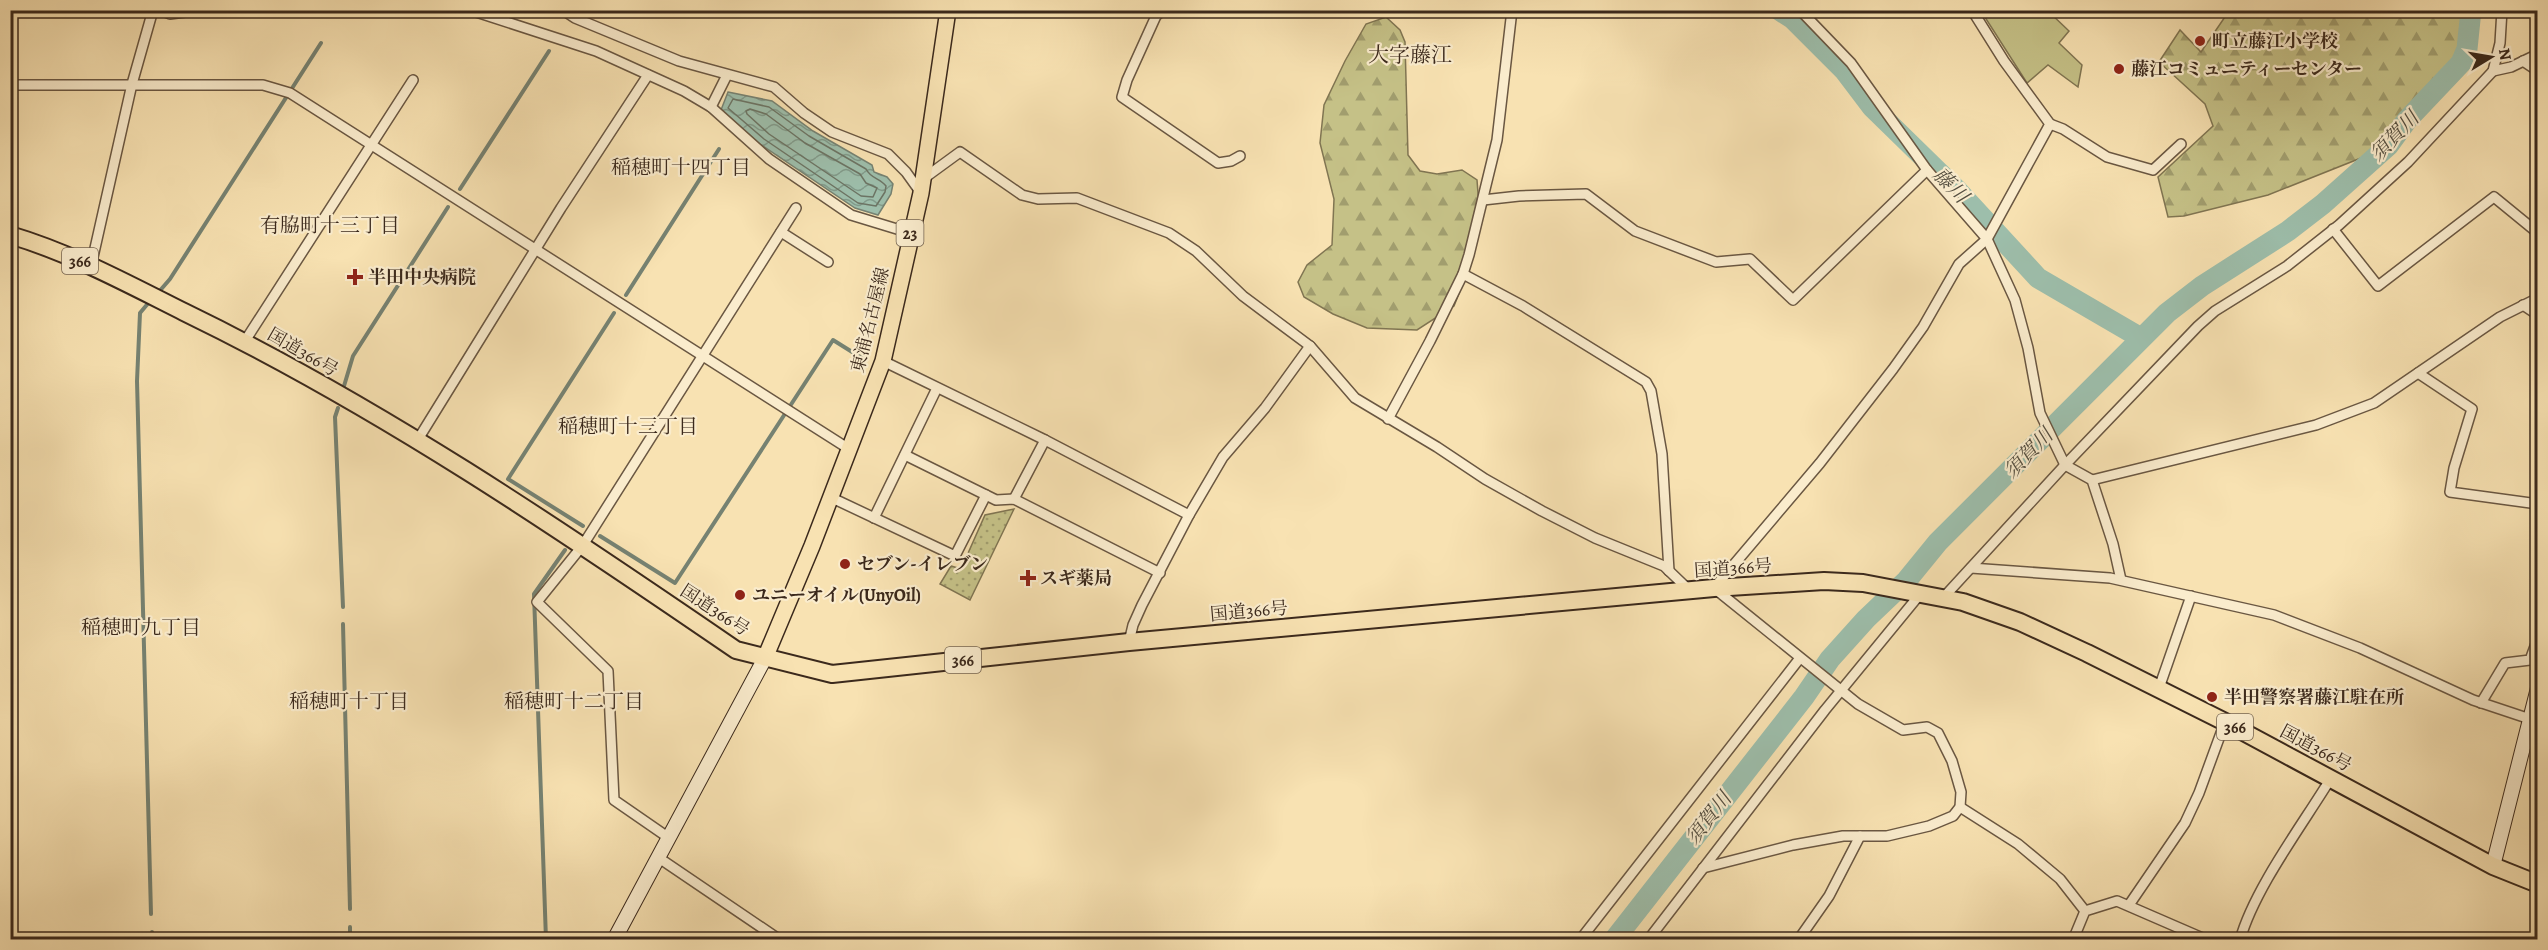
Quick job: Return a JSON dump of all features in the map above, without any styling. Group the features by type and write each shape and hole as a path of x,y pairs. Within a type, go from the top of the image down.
{"highway":[{"name":"国道366号","path":"10,235 91,266 245,341 417,441 583,545 736,650 765,658 832,674 1129,642 1714,588 1824,581 1863,583 1943,598 2020,622 2225,722 2493,867 2538,884"}],"main road":[{"name":"東浦名古屋線","path":"765,658 883,361 922,186 948,10"}],"street":[{"path":"91,266 132,84 153,10"},
{"path":"160,10 170,14 200,10"},
{"path":"470,10 596,51 684,91 711,107 760,152 851,215 910,233"},
{"path":"563,10 575,18 658,53 774,87 804,113 832,132 888,154 922,186 960,152 1022,195 1038,199 1077,198 1155,227 1196,251 1244,296 1310,346 1355,398 1485,479 1542,511 1594,537 1650,558 1669,571 1690,591"},
{"path":"1163,10 1156,16 1122,97 1218,163 1231,161 1240,156"},
{"path":"1388,419 1463,274 1497,140 1512,10"},
{"path":"1800,10 1851,63 1927,170 1987,239 2015,300 2028,348 2040,413 2063,461 2092,480 2113,544 2121,580"},
{"path":"1972,10 2004,61 2050,124 2063,129 2107,157 2153,170 2181,144"},
{"path":"2493,71 2500,43 2502,10"},
{"path":"1943,598 2063,461 2198,326 2215,311 2287,266 2333,229 2408,162 2493,71 2538,54"},
{"path":"2523,61 2538,70"},
{"path":"417,441 535,249 648,75"},
{"path":"711,107 727,75"},
{"path":"245,341 413,80"},
{"path":"10,85 263,86 290,93 849,449"},
{"path":"1703,868 1793,845 1843,836 1887,836 1929,826 1953,816 1960,807 1961,792 1952,760 1938,733 1928,727 1903,730 1858,704 1714,588 1828,454 1923,327 1959,264 1987,239 2050,124"},
{"path":"1483,200 1586,194 1635,231 1716,262 1750,259 1793,300 1927,170"},
{"path":"2333,229 2378,286 2494,197 2538,233"},
{"path":"669,838 614,800 608,671 537,602 583,545 796,208"},
{"path":"781,232 828,262"},
{"path":"1463,274 1523,306 1646,382 1651,391 1662,454 1669,571"},
{"path":"2092,480 2316,424 2374,403 2500,317 2538,298"},
{"path":"2523,305 2538,315"},
{"path":"1129,642 1133,625 1189,515 1223,458 1272,399 1310,346"},
{"path":"883,361 1045,440 1189,515"},
{"path":"2418,373 2472,409 2454,468 2450,492 2538,504"},
{"path":"874,518 937,388"},
{"path":"1014,500 1045,440"},
{"path":"905,455 996,500 1014,500 1160,573"},
{"path":"830,497 955,556 986,495"},
{"path":"1971,568 2121,580 2274,615 2360,648 2481,703 2534,721"},
{"path":"1648,939 1839,687 1922,593"},
{"path":"2158,688 2191,596"},
{"path":"2481,703 2505,663 2530,660 2538,638"},
{"path":"614,939 765,658"},
{"path":"1580,939 1802,659"},
{"path":"2493,867 2534,721 2538,688"},
{"path":"2128,905 2185,823 2199,793 2225,722"},
{"path":"2240,939 2271,875 2331,778"},
{"path":"1960,807 2018,844 2060,879 2085,911"},
{"path":"1807,939 1801,936 1829,896 1860,836"},
{"path":"658,858 780,939"},
{"path":"2073,939 2085,911 2116,901 2207,939"}],"green space":[{"path":"1981,11 2048,11 2069,31 2059,43 2082,65 2078,87 2048,65 2027,83"},
{"path":"2229,11 2467,11 2460,64 2386,148 2268,195 2184,216 2168,217 2158,177 2213,126 2205,104 2159,62 2180,30 2201,52"},
{"path":"1386,17 1400,30 1405,42 1408,155 1420,171 1437,174 1462,170 1477,180 1480,220 1471,263 1454,306 1417,330 1367,328 1333,314 1304,297 1298,282 1307,265 1332,245 1334,199 1320,143 1324,105 1366,24"},
{"path":"1014,509 970,600 940,584 951,566 961,569 985,515"}],"water":[{"path":"728,92 772,101 813,131 872,165 874,172 887,177 893,184 891,194 878,215 855,208 760,144 721,110"}],"waterway":[{"name":"藤川","path":"1779,10 1793,19 1844,70 1872,107 1958,191 2038,278 2141,338"},
{"name":"須賀川","path":"1614,940 1804,697 1830,659 1866,619 1907,580 1938,542 2167,313 2202,286 2288,231 2323,204 2388,146 2407,120 2461,63 2467,49 2471,10"},
{"path":"157,294 170,279 321,43"},
{"path":"460,189 549,51"},
{"path":"626,295 719,149"},
{"path":"344,386 353,356 448,207"},
{"path":"150,301 140,313 137,381 151,914"},
{"path":"583,526 508,479 614,313"},
{"path":"600,536 675,583 833,340 865,360"},
{"path":"338,408 335,417 343,607"},
{"path":"546,940 534,594 565,550"},
{"path":"343,624 350,909"},
{"path":"350,927 350,940"},
{"path":"152,932 152,940"}],"place":[{"name":"町立藤江小学校","path":"2200,41"},
{"name":"藤江コミュニティーセンター","path":"2119,69"},
{"name":"半田中央病院","path":"355,277"},
{"name":"セブン-イレブン","path":"845,564"},
{"name":"スギ薬局","path":"1028,578"},
{"name":"ユニーオイル(UnyOil)","path":"740,595"},
{"name":"半田警察署藤江駐在所","path":"2212,697"}],"district":[{"name":"大字藤江","path":"1410,55"},
{"name":"稲穂町十四丁目","path":"681,167"},
{"name":"有脇町十三丁目","path":"330,225"},
{"name":"稲穂町十三丁目","path":"628,426"},
{"name":"稲穂町九丁目","path":"141,627"},
{"name":"稲穂町十丁目","path":"349,701"},
{"name":"稲穂町十二丁目","path":"574,701"}]}
